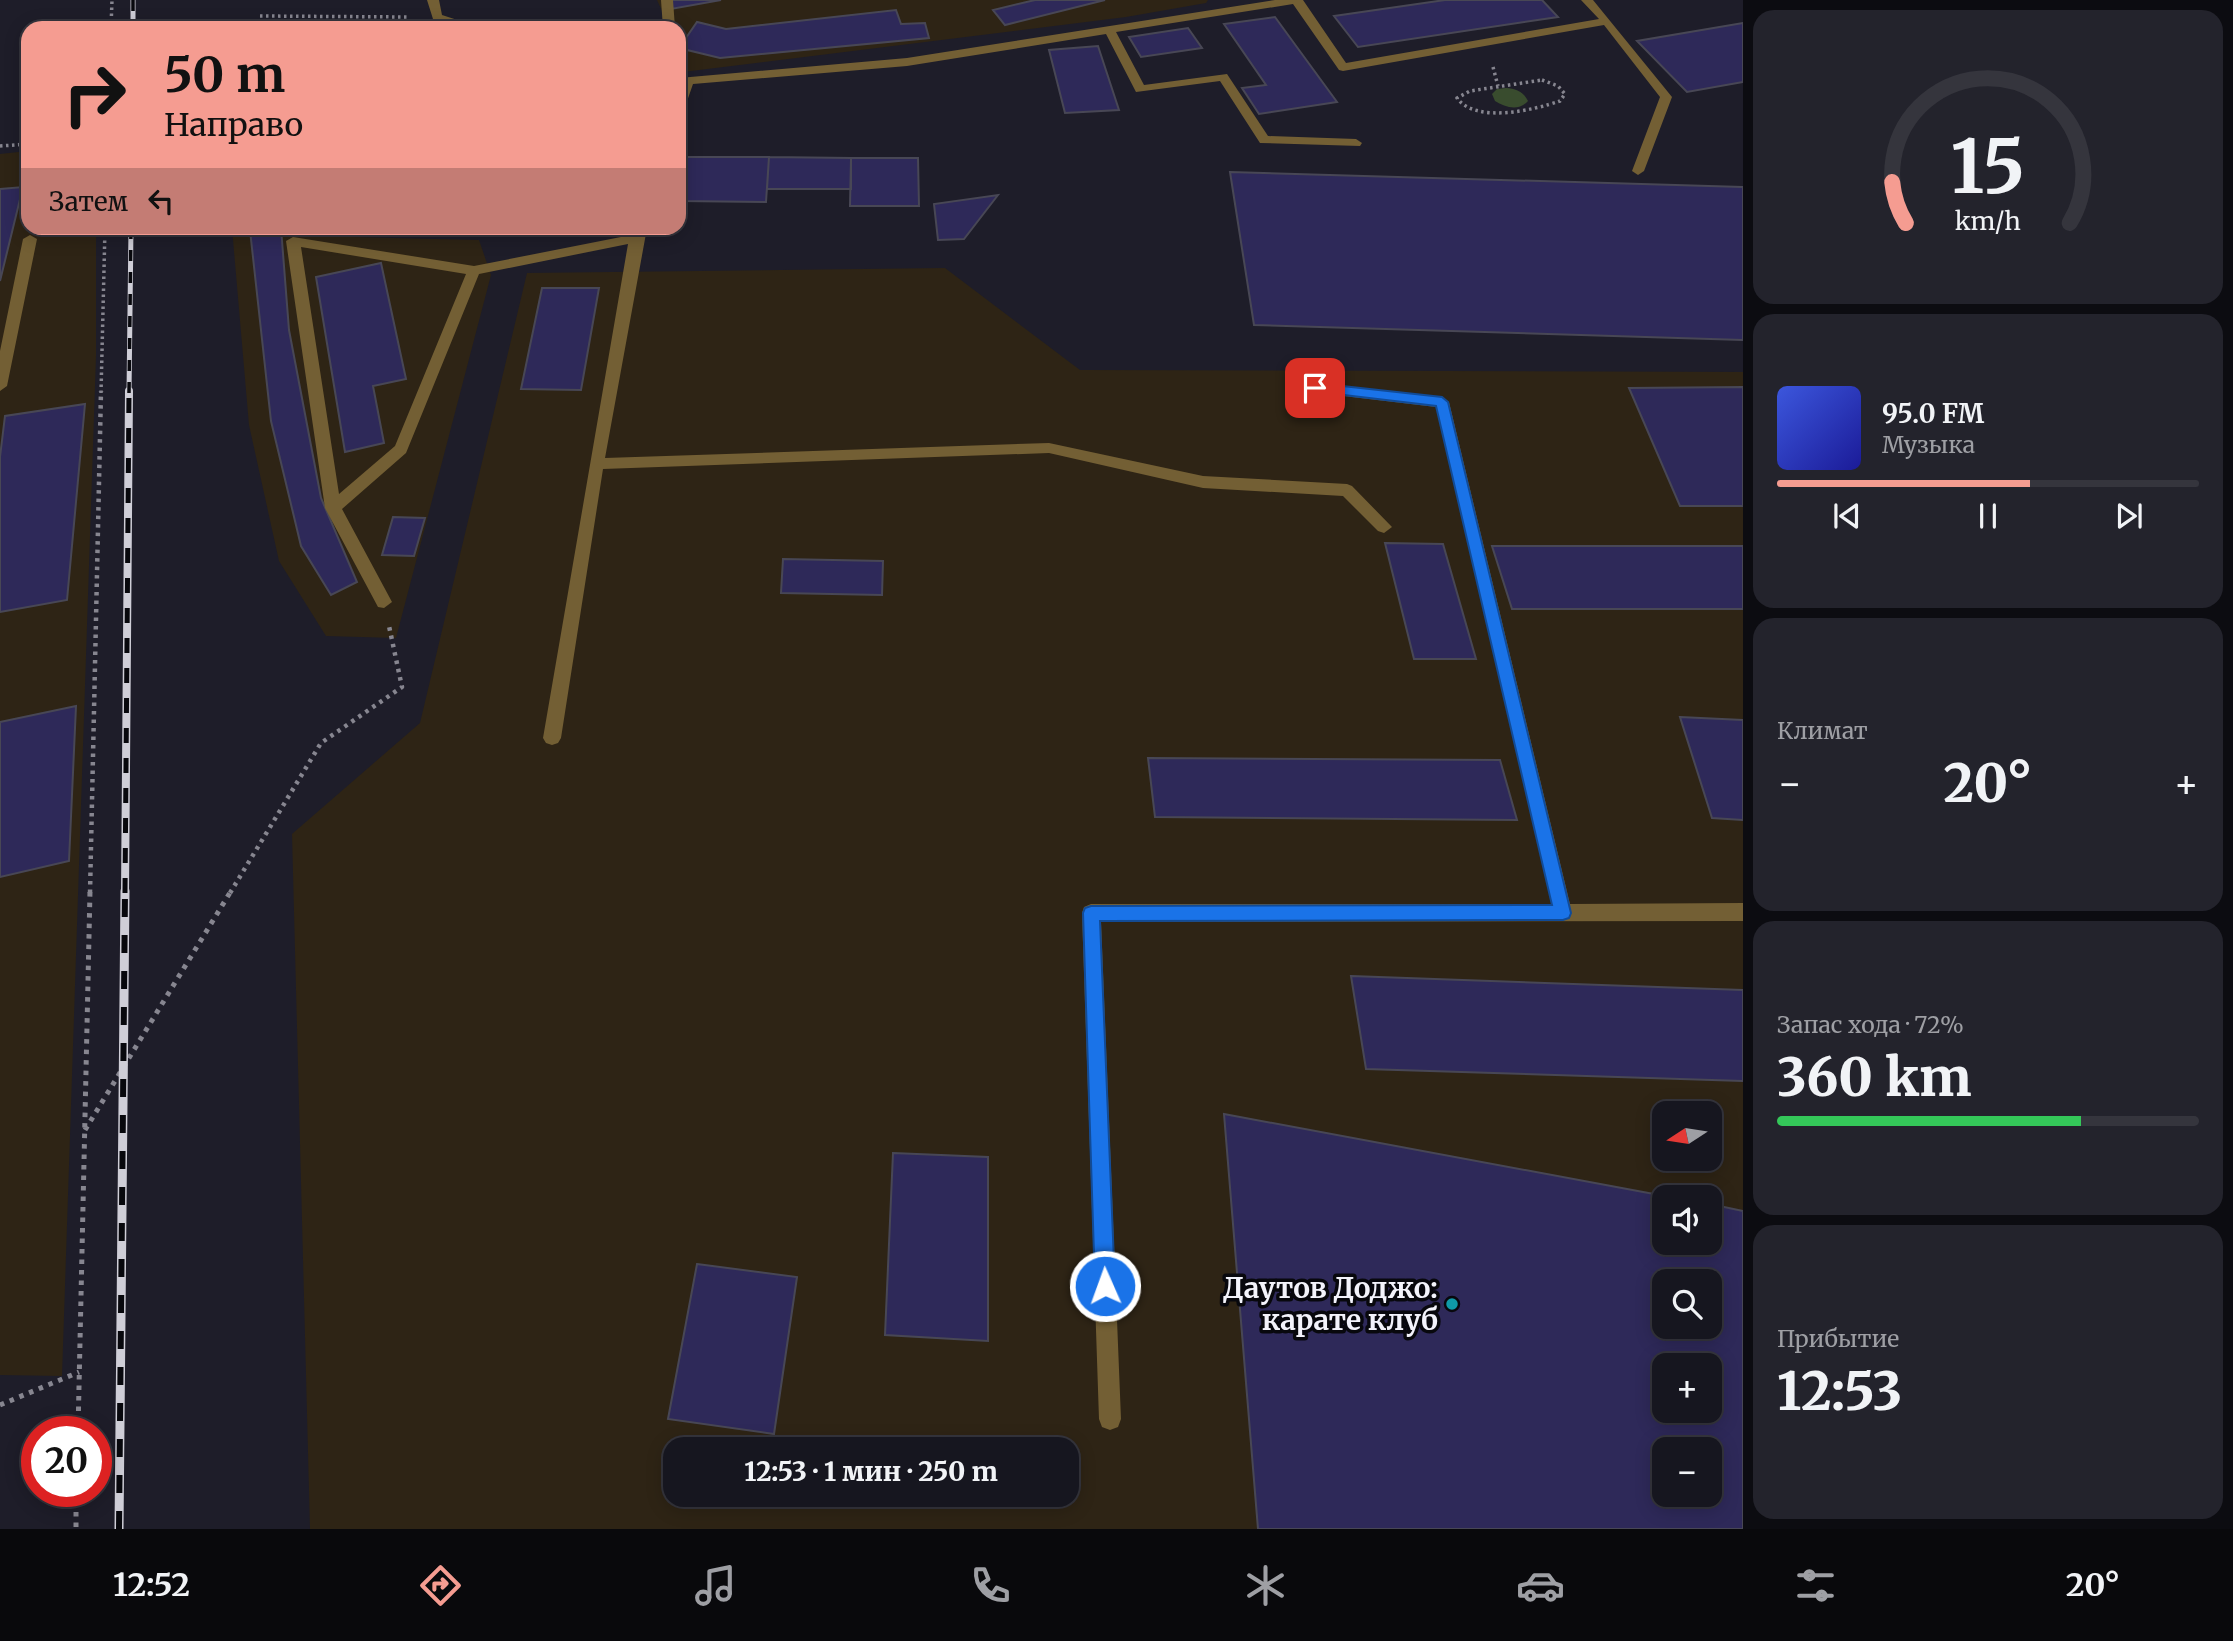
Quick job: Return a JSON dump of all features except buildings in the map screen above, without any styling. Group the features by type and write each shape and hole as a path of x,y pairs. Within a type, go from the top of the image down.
{"lane":[{"path":"433,0 437,17 451,21"},
{"path":"667,0 668,21"},
{"path":"1199,0 1209,14"},
{"path":"686,83 907,62 1296,0 1343,67 1607,21"},
{"path":"1587,0 1607,21 1666,97 1637,171"},
{"path":"1109,29 1140,89 1223,77 1264,140 1356,143"},
{"path":"383,602 333,508 293,241 474,271 629,235"},
{"path":"552,738 596,464 638,235"},
{"path":"0,386 30,239"},
{"path":"333,508 401,449 474,271"},
{"path":"1315,388 1442,402 1563,913"},
{"path":"596,464 1049,447 1203,482 1347,490 1384,527"},
{"path":"1110,1419 1091,913 1743,912"}],"path":[{"path":"111,21 112,0"},
{"path":"260,16 437,17"},
{"path":"1542,80 1558,86 1565,94 1560,101 1554,103 1492,113 1473,113 1458,103 1457,98 1461,94 1498,86 1542,80"},
{"path":"0,146 21,144"},
{"path":"78,1416 105,235"},
{"path":"85,1131 321,743 402,687 383,602"},
{"path":"0,1405 79,1372"},
{"path":"75,1529 76,1507"}],"shaded area":[{"path":"657,0 1208,0 1206,3 1126,17 686,72 686,21 667,21"},
{"path":"21,152 21,235 96,235 96,356 62,1376 0,1375 0,154"},
{"path":"233,235 479,240 491,275 396,638 326,636 279,561 249,425"},
{"path":"945,268 1080,370 1743,372 1743,1529 310,1529 292,834 420,723 527,273"}],"green space":[{"path":"1497,89 1519,91 1528,101 1520,106 1507,107 1495,101 1492,94"}],"railway":[{"path":"133,0 133,21"},
{"path":"129,393 131,235"},
{"path":"125,893 129,391"},
{"path":"119,1529 125,891"}],"place":[{"name":"Даутов Доджо: карате клуб","path":"1452,1304"}],"route":[{"path":"1105,1286 1091,913 1563,913 1442,402 1315,388"}]}
